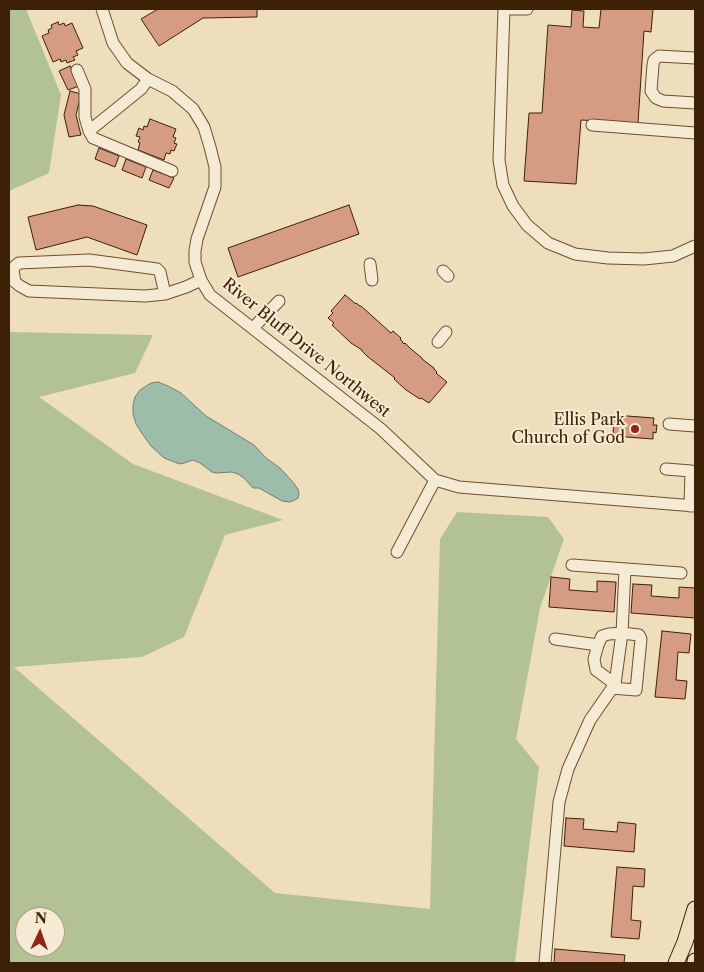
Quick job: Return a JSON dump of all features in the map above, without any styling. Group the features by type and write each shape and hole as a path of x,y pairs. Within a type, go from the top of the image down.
{"main road":[{"path":"676,963 685,942 695,909"}],"street":[{"name":"River Bluff Drive Northwest","path":"102,9 112,43 127,63 148,79 172,91 193,109 204,127 215,167 215,187 197,239 195,262 201,280 210,294 381,430 435,480 459,487 692,506"},
{"path":"504,9 499,160 503,185 513,206 527,225 548,243 575,254 583,255 644,259 673,256 695,246"},
{"path":"508,9 527,9"},
{"path":"695,58 659,56 654,60 651,91 656,98 663,101 695,104"},
{"path":"77,70 86,93 85,117 93,138 172,171"},
{"path":"89,131 141,89 148,79"},
{"path":"592,125 695,133"},
{"path":"165,294 160,272 157,269 89,260 19,263 13,270 15,282 29,291 145,296 165,294 201,280"},
{"path":"370,264 372,280"},
{"path":"253,328 279,301"},
{"path":"438,342 446,332"},
{"path":"669,424 695,426"},
{"path":"666,469 692,471 692,506"},
{"path":"397,552 435,480"},
{"path":"572,565 681,572"},
{"path":"545,963 554,911 559,802 568,769 590,720 614,686 622,633 625,569"},
{"path":"622,633 639,636 642,639 636,690 614,686 596,670 594,659 598,645 602,636 609,634 622,633"},
{"path":"555,639 598,645"}],"shaded area":[{"path":"9,9 26,9 61,95 49,173 9,191"},
{"path":"9,332 153,335 135,373 39,397 133,464 283,520 225,535 184,637 142,657 14,667 275,893 430,909 440,539 457,512 548,517 564,539 540,608 516,739 539,767 515,963 9,963"},
{"path":"158,382 181,393 206,416 254,445 292,481 298,489 298,498 290,502 282,501 259,488 253,488 238,474 232,472 212,472 193,460 181,464 164,458 151,446 143,435 136,424 133,414 135,397 140,390 151,383"}],"building":[{"path":"158,9 257,9 257,17 203,18 159,46 141,19"},
{"path":"601,9 653,9 651,32 644,31 638,123 581,120 576,184 524,181 529,113 542,113 548,25 571,27 572,10 584,11 583,27 599,28"},
{"path":"58,22 59,25 64,23 65,26 72,23 83,48 76,51 78,55 73,57 75,60 67,63 66,60 61,62 60,59 53,62 42,36 49,33 48,30 52,28 51,25"},
{"path":"70,66 79,86 68,90 59,71"},
{"path":"70,91 81,94 76,115 81,135 69,137 64,115"},
{"path":"150,119 176,129 173,137 176,138 174,143 177,144 174,151 171,150 170,154 166,153 164,160 138,150 140,137 136,136 139,128 143,130 144,126 147,127"},
{"path":"99,148 119,156 115,167 95,159"},
{"path":"126,159 146,167 142,178 122,170"},
{"path":"153,170 174,178 169,188 149,180"},
{"path":"78,205 93,206 147,225 137,255 87,237 36,250 28,217"},
{"path":"349,205 359,234 238,277 228,248"},
{"path":"345,295 361,306 391,333 393,331 401,338 404,344 434,368 436,373 447,382 429,403 406,390 395,378 351,343 332,325 334,323 328,318 333,313 331,311"},
{"name":"Ellis Park Church of God","path":"614,415 654,418 653,425 657,425 656,433 653,432 653,439 613,436"},
{"path":"551,577 570,579 569,590 597,592 597,581 616,582 614,612 549,607"},
{"path":"633,584 652,585 651,596 679,598 679,587 695,588 695,618 631,613"},
{"path":"662,631 691,634 689,653 678,652 676,680 687,681 685,699 655,697"},
{"path":"566,818 584,819 583,829 617,832 618,822 636,824 634,852 564,846"},
{"path":"617,867 645,869 644,887 633,886 631,920 641,921 639,939 611,937"},
{"path":"555,949 625,955 624,963 554,963"}],"place":[{"name":"Ellis Park Church of God","path":"635,429"}]}
